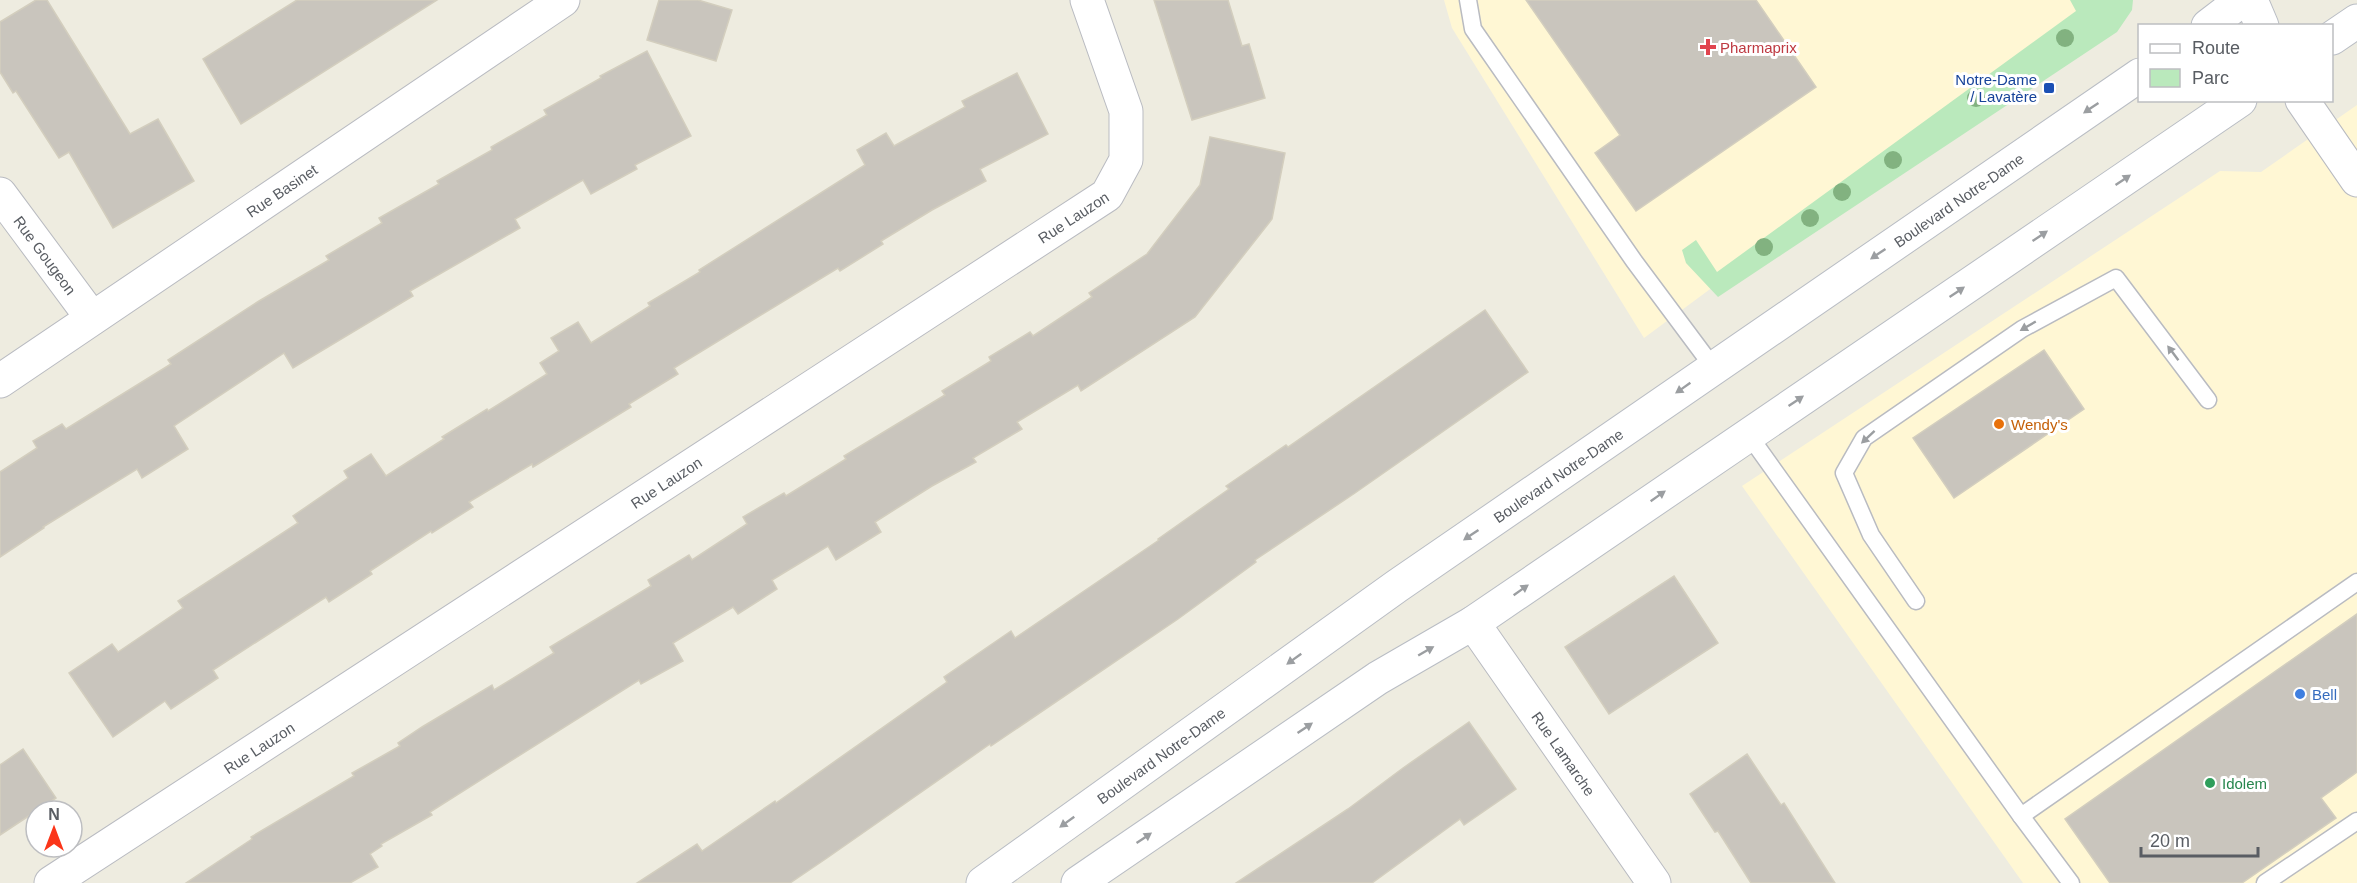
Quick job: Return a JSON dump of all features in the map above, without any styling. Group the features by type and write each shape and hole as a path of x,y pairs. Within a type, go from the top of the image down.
{"street":[{"name":"Rue Basinet","path":"0,381 563,0"},
{"name":"Rue Lauzon","path":"51,883 1107,195 1126,160 1126,111 1087,0"},
{"path":"2251,0 2261,24"},
{"path":"2333,38 2357,21"},
{"name":"Boulevard Notre-Dame","path":"983,883 1397,586 2138,76"},
{"path":"1078,883 1378,678 1473,623 2237,102"},
{"path":"2303,102 2357,180"},
{"name":"Rue Gougeon","path":"0,194 93,318"},
{"name":"Rue Lamarche","path":"1473,623 1654,883"}],"lane":[{"path":"1468,0 1473,29 1634,261 1713,367"},
{"path":"1916,601 1871,535 1844,473 1864,438 2022,329 2116,278 2208,400"},
{"path":"1748,434 2021,816 2072,883"},
{"path":"2021,816 2357,582"},
{"path":"2265,883 2357,821"}],"shaded area":[{"path":"1444,0 2101,0 1644,338 1452,28"},
{"path":"2357,105 2357,883 2023,883 1742,486 2220,171 2261,172"}],"green space":[{"path":"2070,0 2133,0 2132,10 2117,32 1718,297 1686,263 1682,250 1696,240 1717,272 2076,11"}],"building":[{"path":"36,0 47,0 130,134 158,119 194,181 113,228 69,152 59,158 16,91 13,93 0,72 0,22"},
{"path":"297,0 437,0 241,124 203,59"},
{"path":"659,0 698,0 732,10 716,61 647,40"},
{"path":"1154,0 1228,0 1242,46 1249,44 1265,98 1192,120"},
{"path":"1526,0 1756,0 1816,87 1636,211 1595,153 1620,135"},
{"path":"647,51 691,136 635,165 637,169 591,194 583,180 515,219 520,228 410,291 413,296 293,368 284,353 174,426 188,449 142,478 137,469 43,527 0,557 0,472 37,448 33,441 62,424 66,429 171,364 168,360 259,301 329,260 326,256 382,223 379,218 439,184 437,181 547,115 544,110"},
{"path":"1017,73 1048,134 980,169 986,181 932,210 881,241 883,244 840,271 838,268 674,368 678,374 629,404 631,407 533,467 532,464 469,502 473,507 370,571 372,574 329,602 326,597 213,670 218,678 171,709 165,701 113,737 69,673 112,644 118,652 183,608 178,601 298,523 293,516 348,478 344,471 371,454 386,476 444,439 442,437 547,374 540,363 559,351 551,338 578,322 591,343 650,306 648,303 865,165 857,150 886,133 894,146 965,107 962,101"},
{"path":"1210,137 1285,153 1272,219 1195,317 1081,391 1078,385 1017,422 1022,429 973,458 976,462 932,486 875,522 881,532 836,560 828,546 772,580 777,589 738,614 733,607 673,643 683,661 641,684 639,680 430,812 432,815 381,844 382,846 370,854 378,867 350,883 186,883 252,839 251,837 354,776 352,773 400,746 398,743 422,727 492,685 494,690 554,653 550,647 651,586 648,580 689,555 692,560 747,524 743,517 784,493 786,496 846,459 844,456 945,395 942,391 991,361 989,357 1030,332 1033,336 1092,297 1089,293 1147,254 1200,185"},
{"path":"1485,310 1528,372 1255,560 1256,562 1178,619 991,746 990,744 827,858 790,883 637,883 697,844 702,851 775,801 776,803 947,682 944,677 1011,631 1015,638 1159,540 1229,489 1226,486 1286,445 1288,447"},
{"name":"Wendy's","path":"2044,350 2084,409 1954,498 1913,438"},
{"path":"1674,576 1718,643 1609,714 1565,647"},
{"path":"2357,614 2357,772 2321,798 2336,818 2242,883 2110,883 2065,819"},
{"path":"1469,722 1516,789 1464,825 1460,819 1372,883 1236,883 1348,809"},
{"path":"23,749 56,798 24,799 24,819 0,835 0,765"},
{"path":"1747,754 1781,805 1784,803 1835,883 1751,883 1718,831 1715,832 1690,794"}],"place":[{"name":"Pharmaprix","path":"1708,47"},
{"name":"Notre-Dame / Lavatère","path":"2049,88"},
{"name":"Wendy's","path":"1999,424"},
{"name":"Bell","path":"2300,694"},
{"name":"Idolem","path":"2210,783"}]}
